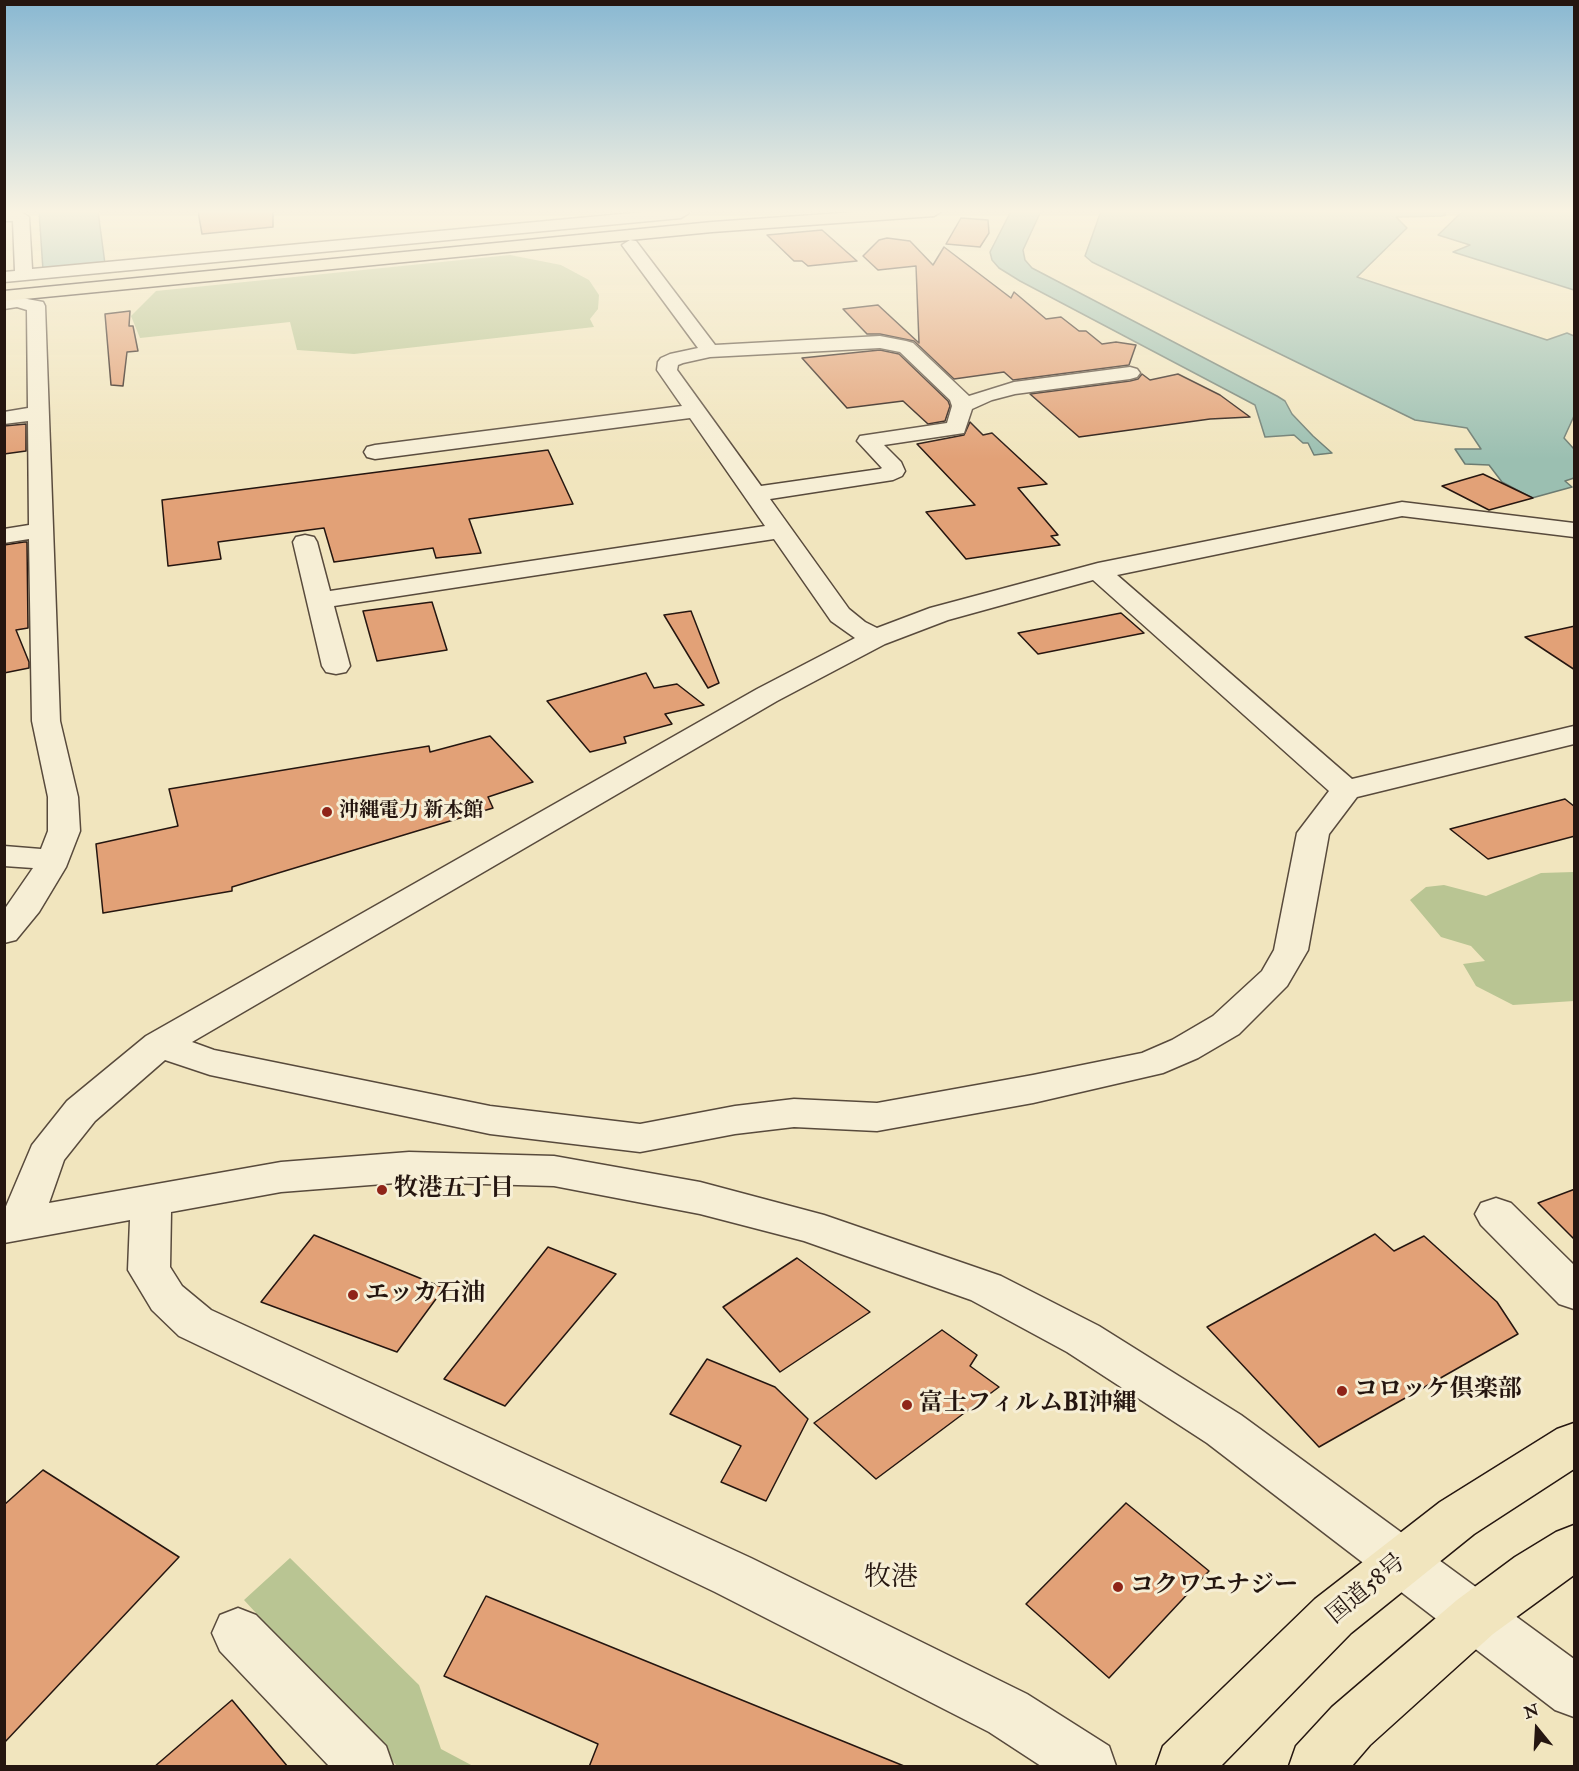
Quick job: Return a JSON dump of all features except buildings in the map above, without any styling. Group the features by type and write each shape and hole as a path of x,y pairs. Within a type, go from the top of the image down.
{"highway":[{"path":"4,296 28,294"},
{"name":"国道58号","path":"1183,1767 1333,1616 1457,1518 1575,1444"},
{"path":"1316,1767 1351,1726 1475,1617 1533,1574 1575,1548"}],"street":[{"path":"667,294 710,351"},
{"path":"4,304 17,302 36,306 46,721 63,797 64,831 27,905 4,932"},
{"path":"754,494 885,475 894,471 893,467 868,441 956,428 962,406 960,398 906,347 868,341 710,351 668,362 667,370 754,494 840,615 855,628 876,638"},
{"path":"962,406 985,396 1014,388 1130,373"},
{"path":"375,452 696,411"},
{"path":"4,418 37,413"},
{"path":"12,1226 46,1155 81,1111 159,1046 766,695 876,638 939,614 1098,571 1402,509 1575,530"},
{"path":"4,536 43,530"},
{"path":"320,600 781,531"},
{"path":"305,542 336,666"},
{"path":"1098,571 1346,790"},
{"path":"159,1046 210,1062 490,1120 640,1138 735,1120 794,1113 877,1117 1033,1089 1138,1067 1185,1049 1226,1025 1275,978 1291,950 1313,833 1346,790 1575,735"},
{"path":"4,856 52,859"},
{"path":"12,1226 281,1177 397,1168 543,1171 700,1198 809,1226 986,1288 1083,1339 1224,1429 1575,1691"},
{"path":"151,1202 149,1270 167,1298 195,1323 733,1575 1008,1713 1089,1767"},
{"path":"1496,1214 1575,1292"},
{"path":"238,1634 366,1767"}],"green space":[{"path":"153,294 599,295 598,309 590,319 594,327 354,354 297,350 290,322 140,338 131,316"},
{"path":"1574,872 1574,1001 1513,1005 1476,986 1463,964 1485,961 1471,946 1441,937 1410,900 1426,887 1444,885 1486,896 1541,873"},
{"path":"290,1558 419,1685 441,1749 473,1766 397,1766 244,1600"}],"shaded area":[{"path":"1044,294 1081,294 1277,396 1285,401 1292,414 1332,453 1314,455 1308,443 1303,443 1294,435 1265,437 1255,405"},
{"path":"1157,294 1407,294 1547,340 1567,333 1574,336 1574,416 1564,438 1574,449 1574,478 1565,481 1572,487 1532,498 1502,482 1489,465 1465,464 1455,449 1481,449 1467,428 1415,420"}],"place":[{"name":"沖縄電力 新本館","path":"327,812"},
{"name":"牧港五丁目","path":"382,1190"},
{"name":"エッカ石油","path":"353,1295"},
{"name":"コロッケ倶楽部","path":"1342,1391"},
{"name":"富士フィルムBI沖縄","path":"907,1405"},
{"name":"コクワエナジー","path":"1118,1587"}],"district":[{"name":"牧港","path":"891,1579"}]}
